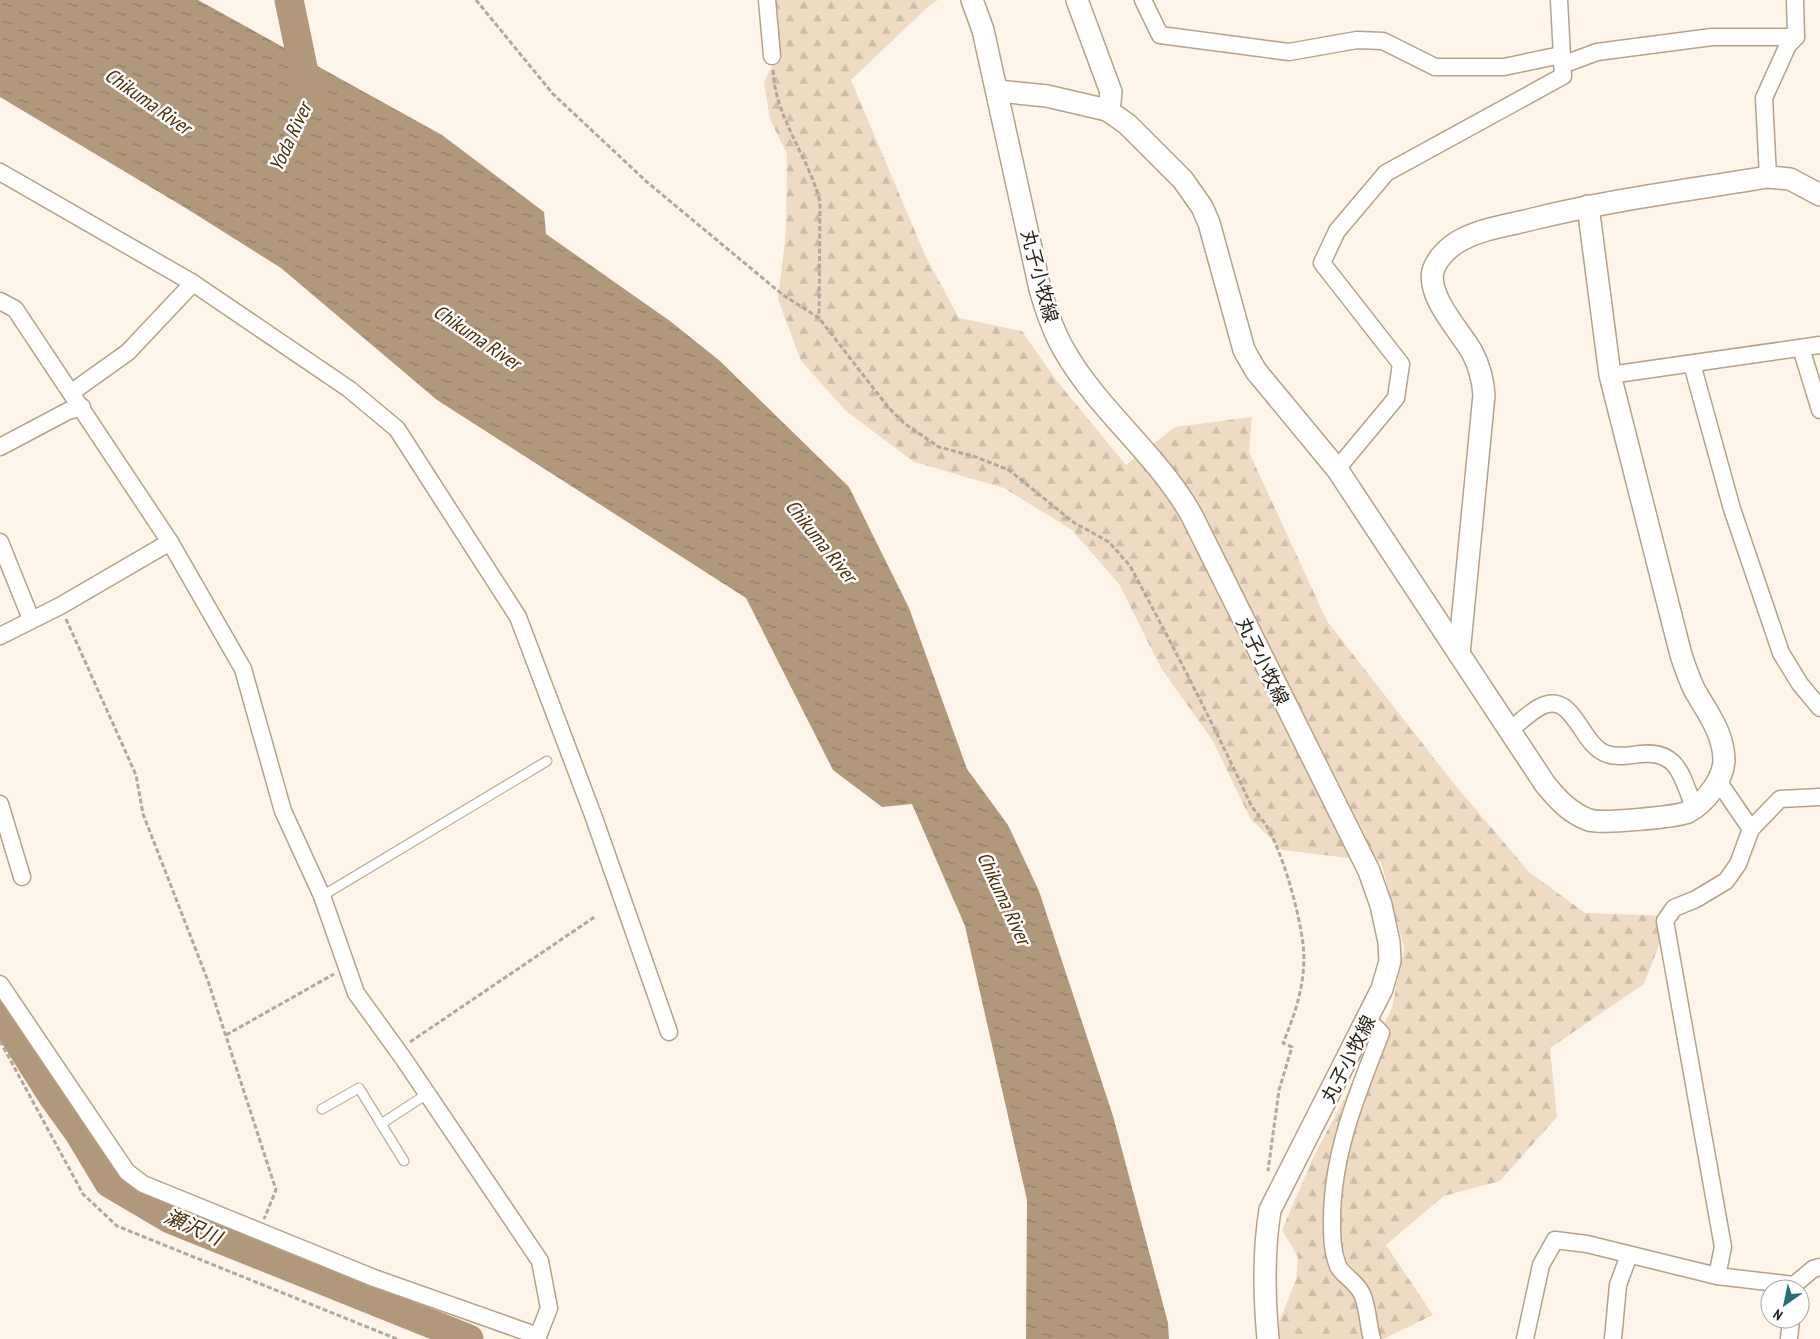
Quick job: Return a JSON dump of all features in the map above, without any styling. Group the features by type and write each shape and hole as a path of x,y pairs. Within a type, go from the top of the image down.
{"street":[{"path":"767,0 772,56"},
{"name":"丸子小牧線","path":"972,0 983,30 998,91 1040,289 1063,349 1102,404 1177,490 1369,871 1387,924 1390,961 1382,989 1368,1020 1270,1210 1265,1241 1264,1273 1268,1339"},
{"path":"1077,0 1111,92 1110,102 1106,110"},
{"path":"1143,0 1160,35 1289,52 1358,40 1383,40 1435,67 1504,67 1561,60 1597,52 1712,37 1796,37"},
{"path":"1337,469 1396,398 1402,364 1322,263 1337,231 1386,173 1563,76 1559,0"},
{"path":"1768,177 1764,98 1788,45 1796,37 1794,0"},
{"path":"998,91 1047,96 1106,110 1127,124 1193,193 1210,223 1244,350 1271,391 1337,469 1459,654 1560,802 1574,814 1590,820 1605,822 1687,812 1706,797 1718,781 1724,762 1716,727 1694,689 1681,655 1610,375 1588,206"},
{"path":"0,172 193,283 349,389 397,430 518,617 593,815 669,1032"},
{"path":"1459,654 1484,388 1472,352 1442,308 1434,288 1433,272 1443,254 1453,245 1476,233 1588,206 1768,177 1790,180 1820,195"},
{"path":"72,392 128,352 193,283"},
{"path":"0,301 15,309 82,407 170,542 243,670 283,811 322,896 356,994 427,1094 540,1262 549,1308 538,1337 374,1278 143,1184 127,1172 0,984"},
{"path":"1610,375 1820,345"},
{"path":"1801,348 1820,410"},
{"path":"1692,364 1732,509 1781,653 1800,684 1820,708"},
{"path":"0,447 68,411 82,407"},
{"path":"0,542 31,619"},
{"path":"0,636 60,606 170,542"},
{"path":"1510,730 1538,708 1552,703 1568,709 1590,742 1606,754 1626,756 1643,753 1665,755 1678,766 1694,807"},
{"path":"1718,781 1751,829"},
{"path":"1717,1276 1723,1248 1665,921 1674,908 1696,899 1726,881 1738,864 1751,829 1780,798 1820,797"},
{"path":"0,804 22,877"},
{"path":"1368,1020 1381,1033 1352,1109 1339,1154 1332,1191 1332,1243 1338,1268 1352,1278 1363,1294 1372,1339"},
{"path":"1526,1339 1541,1265 1555,1240 1587,1244 1717,1276 1760,1282"},
{"path":"1613,1339 1618,1285 1630,1255"},
{"path":"1802,1279 1813,1269 1820,1267"}],"lane":[{"path":"322,896 547,761"},
{"path":"322,1110 359,1088 404,1161"},
{"path":"381,1124 427,1094"}],"path":[{"path":"476,0 553,94 647,182 783,295 819,318 888,407 904,424 939,446 976,457 1009,470 1073,522 1108,542 1130,566 1220,738 1252,806 1266,825 1285,870 1298,914 1303,946 1302,979 1297,1008 1283,1043 1292,1047 1279,1090 1266,1186 1278,1193"},
{"path":"772,56 773,83 783,116 817,188 820,202 819,318"},
{"path":"60,606 136,775 143,814 208,981 276,1190 259,1231"},
{"path":"397,1051 596,916"},
{"path":"226,1035 347,967"},
{"path":"0,1040 83,1194 117,1226 397,1339"}],"green space":[{"path":"774,0 938,0 929,6 851,80 925,255 959,318 1022,331 1056,380 1126,465 1175,427 1252,417 1249,452 1327,621 1451,780 1529,872 1585,913 1670,916 1644,984 1550,1048 1557,1117 1500,1181 1444,1196 1386,1245 1433,1315 1383,1339 1279,1339 1275,1332 1296,1280 1298,1257 1282,1230 1312,1160 1392,1008 1404,948 1381,862 1282,850 1250,818 1213,741 1161,668 1119,584 1072,530 1004,488 914,462 846,411 801,361 778,299 786,231 787,154 770,119 764,82 777,57"}],"water":[{"name":"Chikuma River","path":"0,0 198,0 442,135 544,212 546,234 670,321 720,361 849,487 909,608 967,769 1008,825 1039,891 1113,1116 1168,1323 1169,1339 1026,1339 1027,1200 965,926 912,804 882,807 833,770 746,598 437,400 281,268 184,207 0,97"}],"waterway":[{"name":"Yoda River","path":"289,0 309,96"},
{"name":"瀬沢川","path":"0,1013 53,1097 79,1133 109,1183 170,1219 469,1339"}]}
